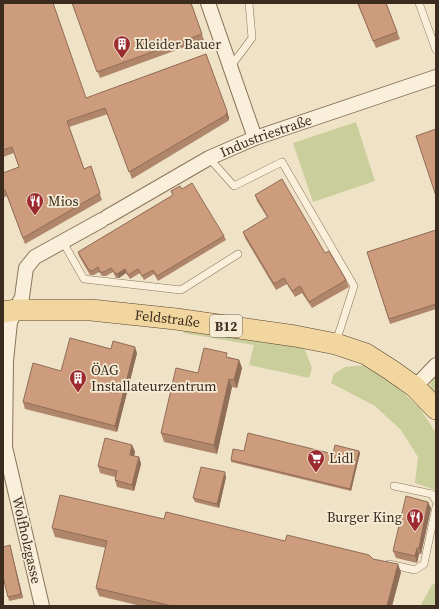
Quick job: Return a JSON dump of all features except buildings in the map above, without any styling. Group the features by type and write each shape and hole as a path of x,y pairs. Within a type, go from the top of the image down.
{"main road":[{"name":"Feldstraße","path":"10,311 91,310 168,318 295,336 336,344 366,354 415,387"},
{"path":"415,387 436,409"},
{"name":"B12","path":"415,387 436,419"}],"street":[{"path":"208,3 255,138"},
{"name":"Industriestraße","path":"10,311 22,297 26,268 35,257 209,158 255,138 436,77"},
{"name":"Wolfholzgasse","path":"10,311 6,361 5,447 42,606"},
{"path":"415,387 436,365"}],"lane":[{"path":"230,67 252,38 248,3"},
{"path":"419,3 436,50"},
{"path":"209,158 234,186 282,162 354,286 336,344"},
{"path":"63,242 84,279 181,290 238,254"},
{"path":"394,486 432,494 436,501"},
{"path":"385,563 415,570 424,564 436,507"}],"green space":[{"path":"356,122 375,181 313,202 293,143"},
{"path":"187,329 304,347 312,368 309,378 249,365 254,345 183,333"},
{"path":"367,365 390,381 419,407 436,433 436,490 415,483 418,457 401,430 375,406 331,383 334,374 345,367"},
{"path":"436,377 436,396 429,389 432,380"},
{"path":"436,583 436,606 420,606 432,585"}],"place":[{"name":"Kleider Bauer","path":"122,59"},
{"name":"Mios","path":"35,216"},
{"name":"ÖAG Installateurzentrum","path":"78,393"},
{"name":"Lidl","path":"316,473"},
{"name":"Burger King","path":"415,532"}]}
